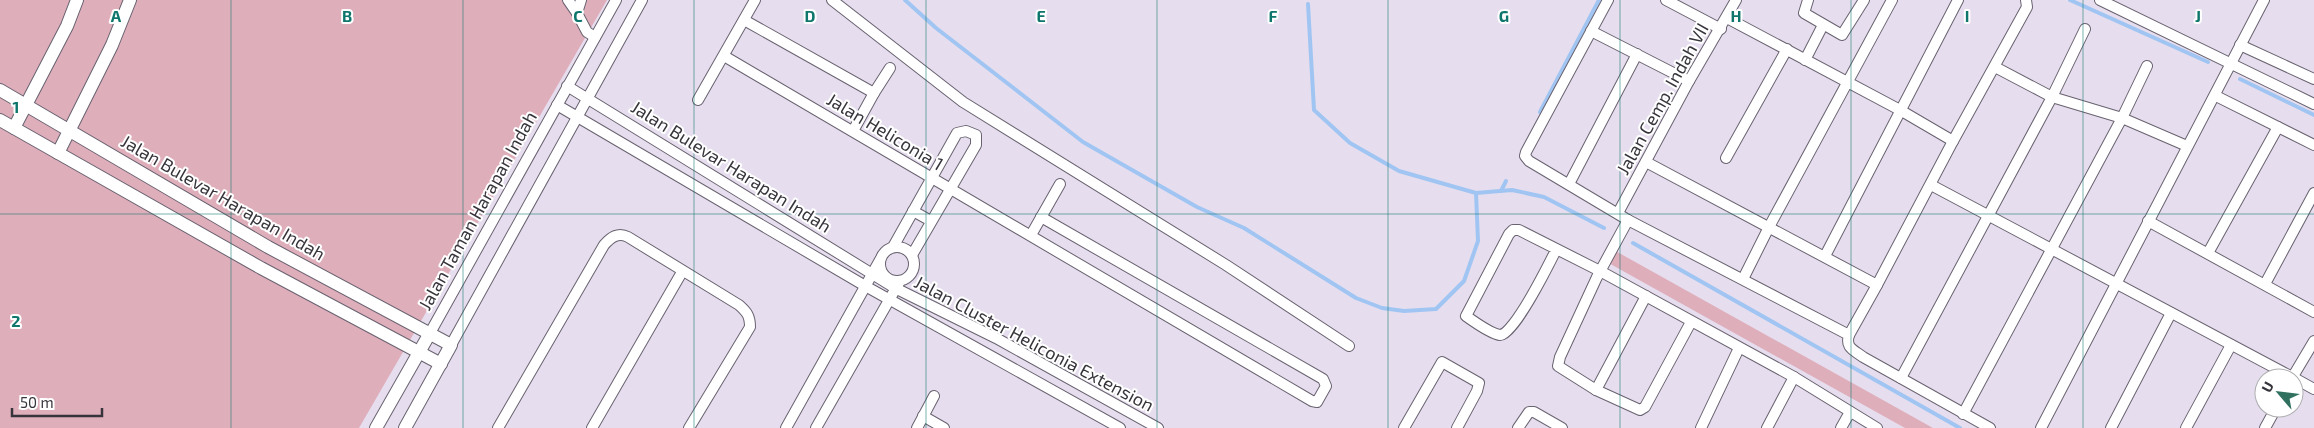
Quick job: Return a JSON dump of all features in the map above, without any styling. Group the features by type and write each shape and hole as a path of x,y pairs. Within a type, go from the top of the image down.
{"street":[{"path":"14,128 28,105 67,26 77,0"},
{"path":"58,153 112,45 130,0"},
{"path":"568,0 587,32 595,37"},
{"path":"577,13 581,0"},
{"path":"557,105 616,0"},
{"path":"404,428 642,0"},
{"path":"698,100 755,0"},
{"path":"832,0 963,102 1226,265 1349,346"},
{"path":"1608,0 1525,156 1529,161 1628,220 1848,335"},
{"path":"1667,0 1720,29"},
{"name":"Jalan Cemp. Indah VII","path":"1618,213 1689,81 1736,0"},
{"path":"1808,0 1803,12 1843,35 1864,0"},
{"path":"1743,279 1769,227 1892,0"},
{"path":"1825,256 1958,0"},
{"path":"1990,428 1849,347 1847,342 1848,335 1878,285 1953,141 1995,67 2026,7 2026,0"},
{"path":"2100,0 2228,66 2314,104"},
{"path":"2041,428 2187,146 2216,96 2219,84 2228,66 2264,0"},
{"path":"1727,18 1900,110 1953,141"},
{"path":"744,20 874,92"},
{"path":"1805,60 1823,25"},
{"path":"1901,378 2052,97 2085,30"},
{"path":"1591,31 1689,81"},
{"path":"2240,45 2314,79"},
{"path":"1726,158 1787,49"},
{"path":"1569,184 1637,54"},
{"name":"Jalan Heliconia 1","path":"724,56 1312,401 1317,402 1320,398 1326,386 1323,379 1041,217"},
{"path":"1963,414 2148,66"},
{"path":"1995,67 2052,97 2122,118 2187,146"},
{"path":"853,130 890,68"},
{"name":"Jalan Bulevar Harapan Indah","path":"567,86 873,275 898,284"},
{"name":"Jalan Bulevar Harapan Indah","path":"0,90 268,247 451,345"},
{"path":"2216,96 2314,145"},
{"name":"Jalan Bulevar Harapan Indah","path":"557,105 890,300"},
{"name":"Jalan Taman Harapan Indah","path":"430,333 557,105"},
{"path":"0,120 261,268 441,364"},
{"path":"2208,253 2278,127"},
{"path":"893,247 957,133 972,132 976,135 976,145 912,255"},
{"path":"1646,162 1878,285"},
{"path":"1030,235 1060,184"},
{"path":"1931,185 2274,368"},
{"path":"2265,284 2314,193"},
{"path":"913,211 931,221"},
{"path":"1628,220 1600,271 1560,357 1558,366 1561,370 1596,390 1638,410 1645,407 1691,322"},
{"path":"2148,222 2314,312"},
{"path":"1556,250 1525,307 1508,332 1497,334 1466,316 1513,230 1519,230 1646,296 1794,378 1877,428"},
{"path":"498,428 604,244 610,239 624,235 739,306 747,313 750,319 750,326 690,428"},
{"path":"786,428 867,287 880,260 887,250 893,247 904,248 912,255 914,263 912,271 898,284 816,428"},
{"path":"880,260 882,273 898,284"},
{"path":"592,428 682,272"},
{"name":"Jalan Cluster Heliconia Extension","path":"898,284 1158,428"},
{"path":"1596,390 1646,296"},
{"name":"Jalan Cluster Heliconia Extension","path":"890,300 1120,428"},
{"path":"2111,428 2171,313"},
{"path":"376,428 430,333"},
{"path":"2299,368 2314,341"},
{"path":"2186,428 2231,345"},
{"path":"1701,428 1739,348"},
{"path":"1404,428 1442,362 1479,384 1457,428"},
{"path":"1768,428 1794,378"},
{"path":"917,428 934,396"},
{"path":"1518,428 1529,412 1534,412 1562,428"},
{"path":"1841,428 1850,412"},
{"path":"923,416 944,428"}],"shaded area":[{"path":"0,0 607,0 359,428 0,428"},
{"path":"1612,249 1933,428 1905,428 1605,261"}],"waterway":[{"path":"905,0 936,28 1083,142 1197,207 1244,228 1356,298 1382,308 1404,311 1436,309 1464,281 1478,241 1476,193"},
{"path":"1540,112 1599,0"},
{"path":"2070,0 2208,62"},
{"path":"1308,4 1314,110 1350,143 1399,171 1476,193 1512,190 1544,197 1604,228"},
{"path":"2240,79 2314,115"},
{"path":"1501,191 1506,181"},
{"path":"1633,243 1960,428"}]}
